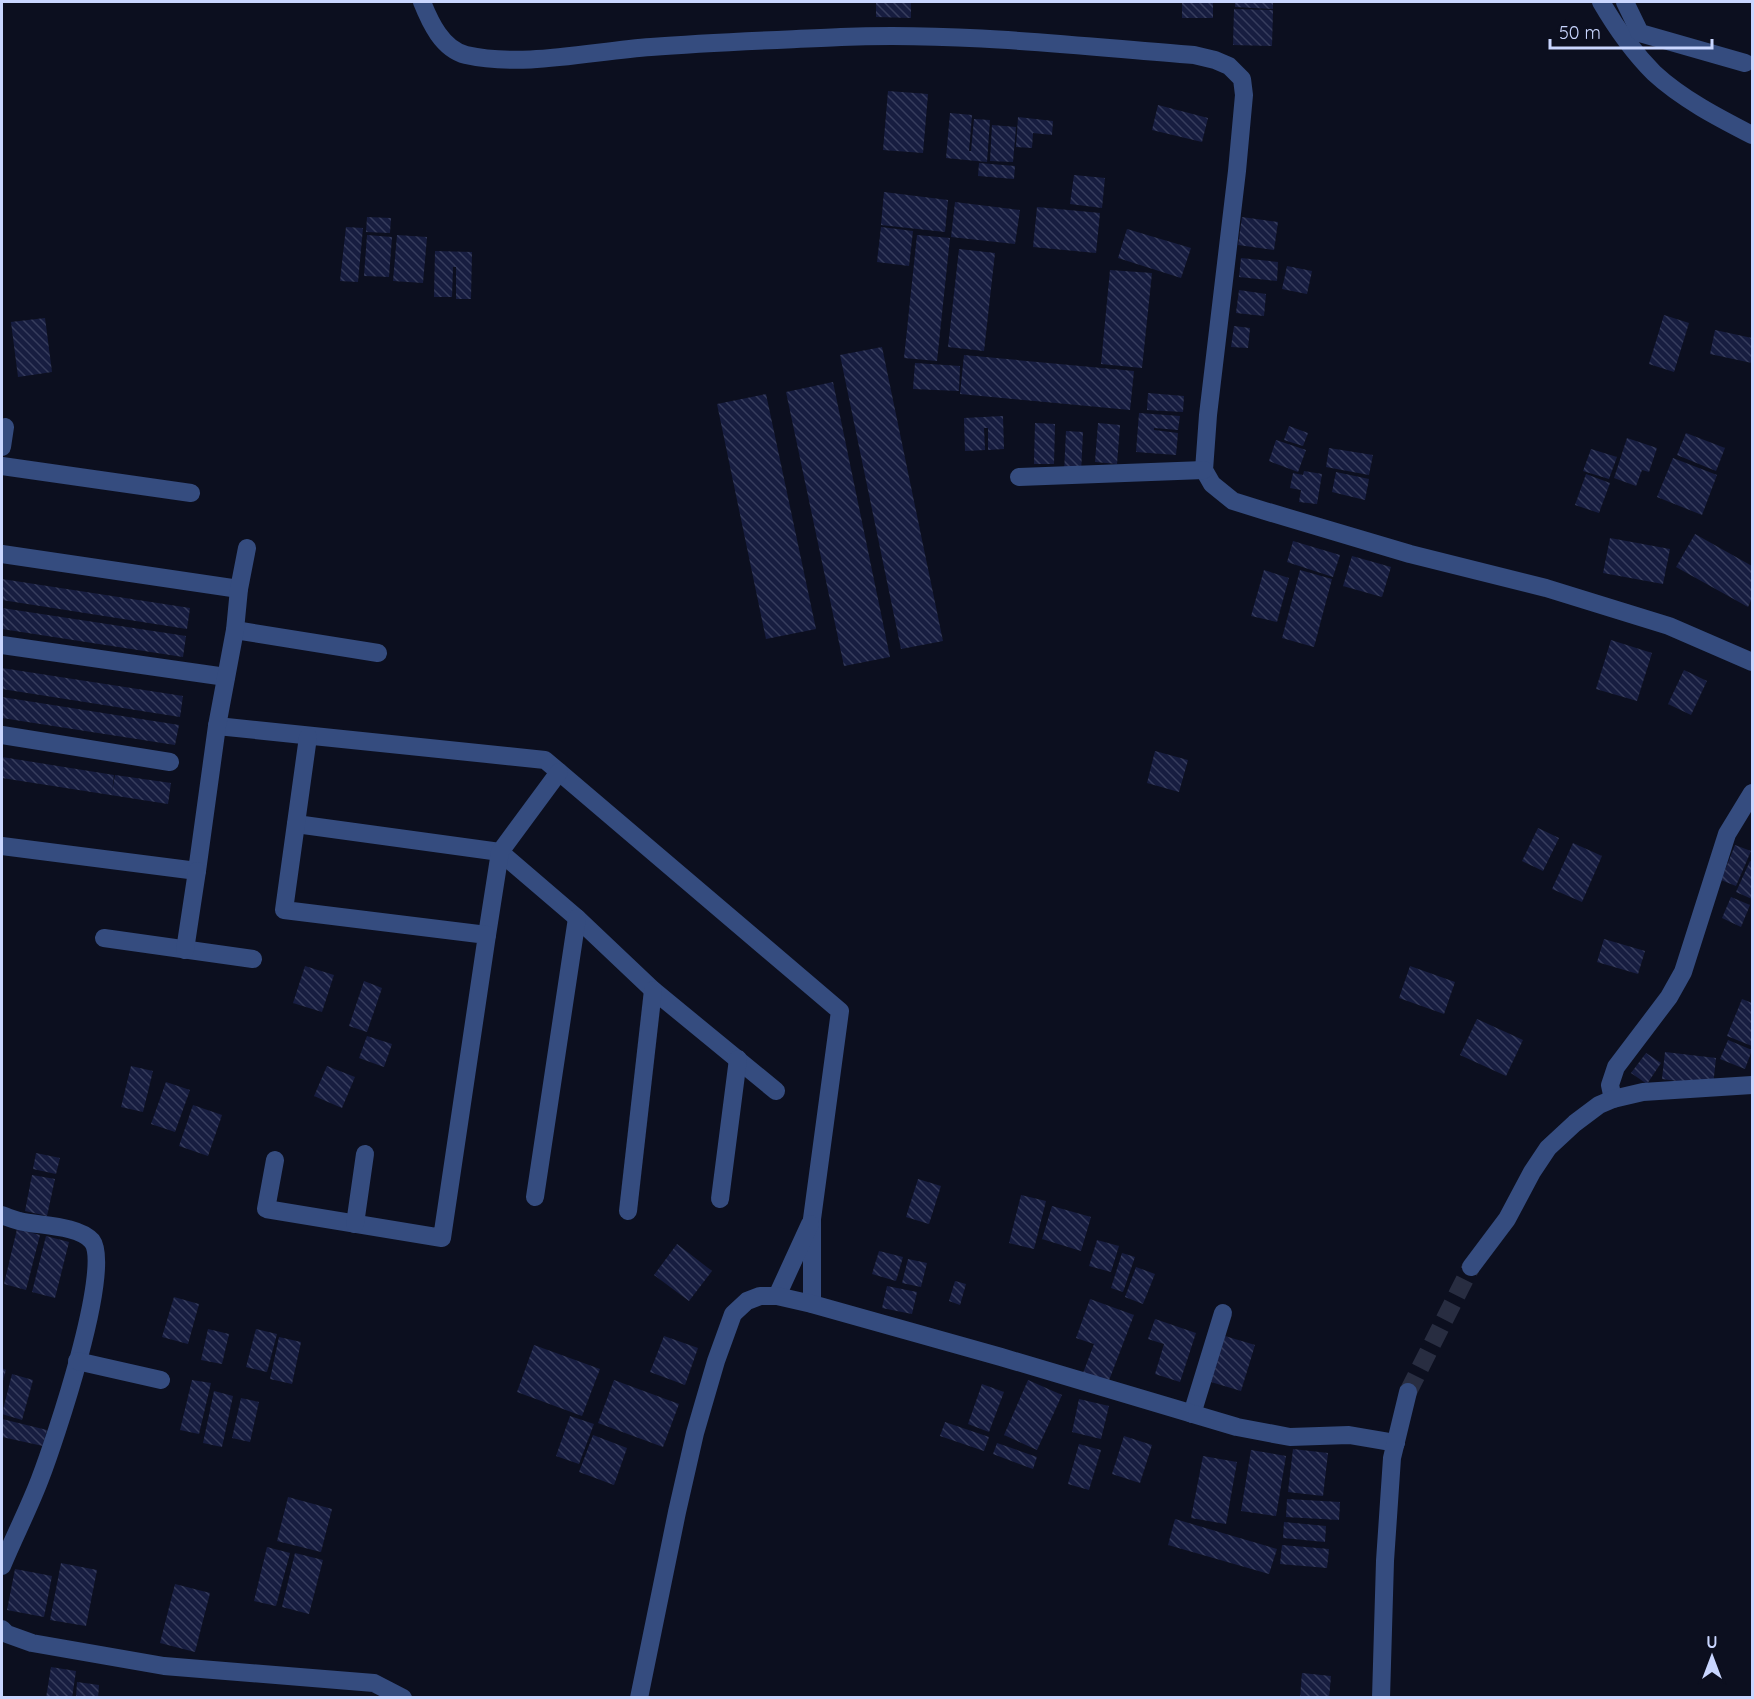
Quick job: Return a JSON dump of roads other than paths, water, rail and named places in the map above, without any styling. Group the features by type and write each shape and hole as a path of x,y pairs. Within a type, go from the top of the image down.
{"street":[{"path":"422,2 432,27 446,43 464,54 488,58 519,60 651,47 844,37 942,36 1194,55 1229,66 1242,79 1244,95 1238,171 1208,415 1204,470 1212,484 1233,501 1410,554 1557,591 1669,626 1752,662"},
{"path":"1601,2 1654,73 1696,104 1752,135"},
{"path":"1625,2 1640,33 1745,63"},
{"path":"2,447 5,427"},
{"path":"2,466 191,493"},
{"path":"1019,477 1204,470"},
{"path":"185,950 217,726 247,548"},
{"path":"2,555 239,589"},
{"path":"235,630 378,652"},
{"path":"2,645 226,676"},
{"path":"217,726 545,760 840,1011 812,1219 812,1304"},
{"path":"2,735 170,762"},
{"path":"308,737 284,910 487,935"},
{"path":"275,1160 266,1209 442,1238 500,852 559,772"},
{"path":"1613,1099 1610,1085 1616,1067 1669,996 1683,972 1727,834 1752,793"},
{"path":"296,824 500,852 577,918 653,990 776,1091"},
{"path":"2,846 197,872"},
{"path":"535,1197 577,918"},
{"path":"104,938 253,959"},
{"path":"628,1211 653,990"},
{"path":"720,1199 738,1059"},
{"path":"1471,1267 1507,1219 1532,1172 1548,1148 1575,1123 1599,1106 1613,1099 1642,1092 1752,1085"},
{"path":"355,1224 365,1154"},
{"path":"2,1215 80,1232 93,1242 98,1262 94,1293 78,1361 40,1479 2,1566"},
{"path":"777,1296 812,1219"},
{"path":"639,1698 682,1490 716,1361 733,1314 747,1301 760,1296 777,1296 812,1304 1237,1427 1290,1437 1349,1435 1396,1443"},
{"path":"1192,1414 1224,1313"},
{"path":"78,1361 161,1380"},
{"path":"1381,1698 1385,1561 1392,1458 1408,1392"},
{"path":"2,1629 6,1634 32,1643 164,1666 374,1683 402,1698"}],"tunnel":[{"path":"1408,1392 1471,1267"}]}
